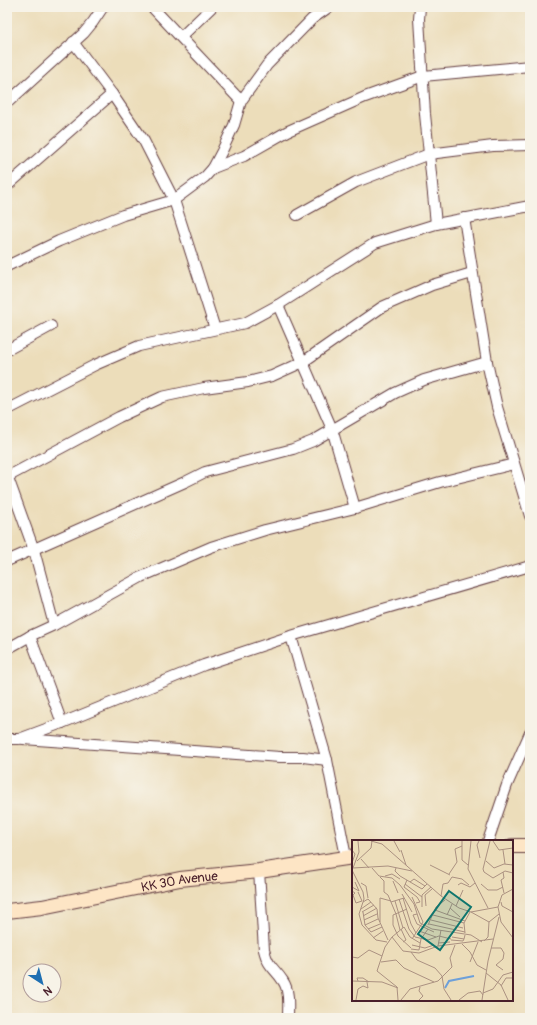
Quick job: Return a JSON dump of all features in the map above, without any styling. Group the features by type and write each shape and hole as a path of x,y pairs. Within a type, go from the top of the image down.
{"main road":[{"path":"513,846 530,846"},
{"name":"KK 30 Avenue","path":"7,912 42,907 180,879 259,871 349,857"}],"street":[{"path":"7,103 84,33 103,7"},
{"path":"181,37 212,7"},
{"path":"7,266 59,241 122,215 174,200 205,177 213,168 234,125 241,101 267,65 312,19 329,7"},
{"path":"420,7 419,20 423,76 436,224"},
{"path":"154,8 241,101"},
{"path":"73,42 112,94 144,141 174,200 215,329"},
{"path":"213,168 244,156 288,131 365,97 423,76 530,66"},
{"path":"7,186 112,94"},
{"path":"296,215 356,182 429,154 493,146 530,145"},
{"path":"7,410 95,365 140,346 245,322 278,305 375,243 436,224 530,206"},
{"path":"464,218 486,362 497,407 530,516"},
{"path":"54,625 34,550 7,476 119,417 162,397 204,388 248,382 272,376 303,362 382,307 432,285 472,273"},
{"path":"278,305 332,430 355,508"},
{"path":"7,350 51,326"},
{"path":"7,562 205,472 292,449 313,440 395,393 424,380 486,362"},
{"path":"7,649 141,577 211,547 266,530 355,508 440,482 514,464"},
{"path":"20,739 204,665 291,636 530,566"},
{"path":"30,636 62,723"},
{"path":"291,636 327,760 349,857"},
{"path":"488,840 506,785 530,733"},
{"path":"7,739 280,757 304,757 327,760"},
{"path":"259,871 264,950 266,959 270,966 284,981 287,991 288,1018"}]}
